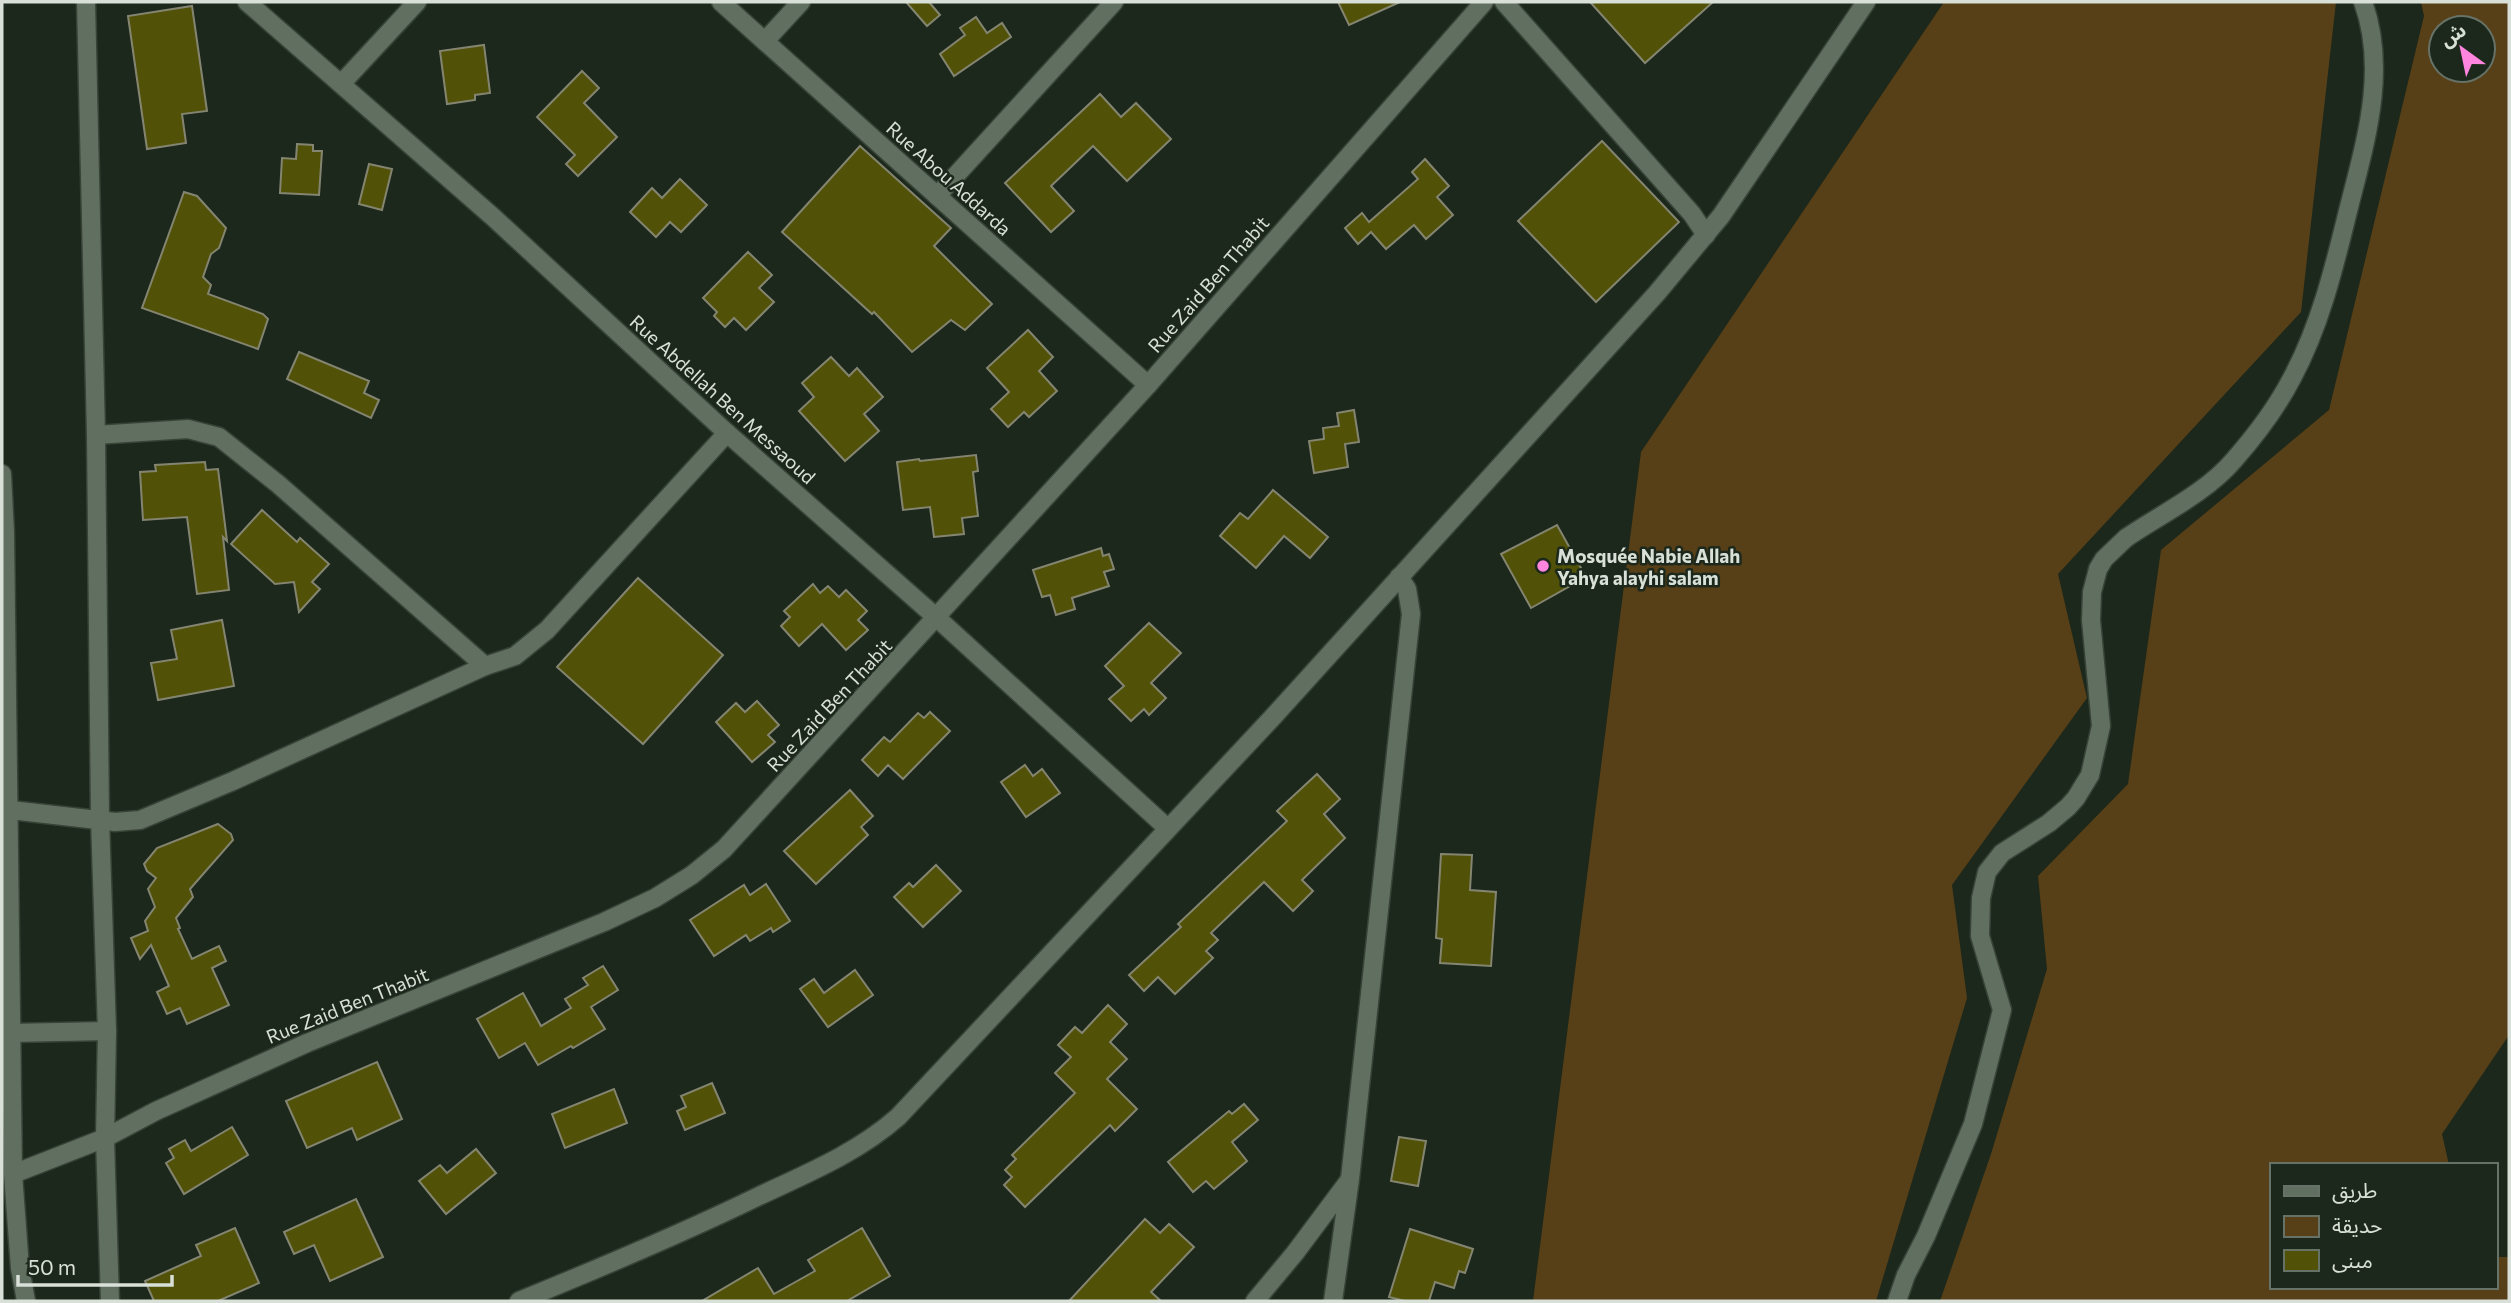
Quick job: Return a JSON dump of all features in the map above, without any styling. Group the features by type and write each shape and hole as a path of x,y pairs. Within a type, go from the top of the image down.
{"street":[{"path":"86,2 110,1301"},
{"name":"Rue Abdellah Ben Messaoud","path":"247,2 493,217 727,433 937,618 1164,825 1166,831"},
{"path":"341,85 416,2"},
{"name":"Rue Abou Addarda","path":"721,2 1148,385"},
{"path":"765,41 801,2"},
{"path":"937,196 1114,2"},
{"name":"Rue Zaid Ben Thabit","path":"13,1174 105,1138 156,1111 307,1043 604,922 655,898 692,876 724,849 937,618 1148,385 1484,2"},
{"path":"1504,2 1692,214 1706,235"},
{"path":"532,1299 732,1210 865,1143 912,1102 1272,718 1657,293 1706,235 1866,2"},
{"path":"1897,1301 1973,1124 2002,1010 1980,936 1981,898 1987,872 2003,853 2049,823 2076,798 2090,775 2100,740 2100,693 2091,605 2098,569 2114,548 2126,538 2205,485 2232,463 2274,408 2293,376 2322,309 2370,125 2374,54 2363,2"},
{"path":"96,435 188,429 219,437 278,484 485,666"},
{"path":"5,809 129,822 155,814 485,666 515,656 547,630 727,433"},
{"path":"2,474 5,809 13,1174 20,1268 26,1301"},
{"path":"1333,1301 1350,1179 1411,614 1407,589 1399,577"},
{"path":"11,1033 107,1031"},
{"path":"1255,1301 1350,1179"}],"green space":[{"path":"1944,2 2336,2 2301,312 2058,574 2087,698 1952,885 1967,998 1876,1301 1533,1301 1641,452"},
{"path":"2421,2 2509,2 2509,1035 2442,1134 2449,1163 2270,1163 2270,1289 2497,1289 2497,1257 2509,1257 2509,1301 1940,1301 1991,1154 2047,969 2038,876 2128,784 2161,550 2329,410 2424,16"}],"building":[{"path":"906,2 929,2 940,15 927,26"},
{"path":"1338,2 1400,2 1349,25"},
{"path":"1590,2 1713,2 1645,63"},
{"path":"192,6 207,111 182,114 186,143 147,149 128,16"},
{"path":"976,17 987,33 1002,23 1011,37 954,76 940,54 965,35 960,28"},
{"path":"484,45 490,93 475,95 475,100 447,104 440,51"},
{"path":"582,71 599,88 584,103 617,137 578,176 566,164 575,155 537,117"},
{"path":"1100,94 1121,117 1136,103 1171,139 1127,181 1093,146 1051,186 1074,211 1051,232 1005,183"},
{"path":"1602,141 1679,222 1596,302 1518,221"},
{"path":"297,144 313,145 313,151 322,151 319,195 280,193 282,158 296,159"},
{"path":"860,146 951,228 934,246 992,304 965,330 951,320 912,352 874,312 872,314 782,232"},
{"path":"1425,159 1449,186 1437,197 1453,215 1426,239 1414,225 1386,249 1371,232 1358,244 1345,228 1362,213 1369,222 1418,179 1412,172"},
{"path":"369,164 392,169 382,210 359,204"},
{"path":"680,179 707,205 681,232 670,222 656,237 630,212 652,188 662,198"},
{"path":"184,192 197,196 226,228 219,248 211,254 203,277 211,285 208,294 263,314 268,319 258,349 142,308"},
{"path":"748,252 772,275 759,288 774,302 746,330 734,318 725,327 714,316 717,312 703,298"},
{"path":"1028,330 1053,357 1039,371 1057,391 1029,417 1024,412 1008,427 991,409 1009,392 987,368"},
{"path":"299,352 369,381 364,393 379,400 371,418 287,379"},
{"path":"831,357 849,376 857,368 883,397 864,414 879,431 845,461 799,411 814,397 802,383"},
{"path":"1354,410 1359,442 1345,444 1348,467 1314,473 1309,441 1324,439 1323,428 1339,426 1337,413"},
{"path":"976,455 978,471 973,472 978,516 962,518 964,534 934,537 930,507 903,510 897,462"},
{"path":"205,462 206,470 218,469 227,541 223,537 229,590 197,594 187,517 143,520 140,472 156,471 155,465"},
{"path":"1273,490 1328,537 1310,558 1284,536 1256,568 1220,536 1240,513 1248,519"},
{"path":"262,510 297,542 300,538 329,564 312,582 320,589 299,612 294,582 275,584 231,544"},
{"name":"Mosquée Nabie Allah Yahya alayhi salam","path":"1557,525 1586,577 1531,608 1501,554"},
{"path":"1101,548 1103,556 1109,554 1114,569 1104,572 1109,586 1072,598 1075,609 1056,615 1050,595 1042,597 1033,570"},
{"path":"638,578 723,655 643,744 557,667"},
{"path":"813,584 820,593 828,586 839,597 846,590 867,611 858,620 868,630 846,650 822,624 799,646 781,626 790,617 784,611"},
{"path":"222,620 234,686 158,700 151,663 177,659 171,630"},
{"path":"1149,623 1181,653 1151,683 1166,698 1149,715 1144,709 1131,721 1109,699 1124,686 1105,666"},
{"path":"757,701 779,725 768,735 775,742 752,762 716,722 736,703 745,712"},
{"path":"930,712 950,731 903,779 888,765 878,776 862,760 884,737 890,742 918,713 924,718"},
{"path":"1025,765 1033,776 1042,769 1060,793 1026,817 1001,782"},
{"path":"1317,774 1340,799 1324,814 1345,838 1302,880 1313,891 1293,911 1264,882 1211,933 1218,940 1206,951 1213,958 1175,994 1158,977 1144,991 1129,975 1181,927 1178,924 1287,821 1277,811"},
{"path":"850,790 873,816 861,827 868,835 816,884 784,851"},
{"path":"218,824 231,834 233,840 190,889 193,897 176,918 180,928 178,929 192,959 219,946 226,961 212,968 229,1005 187,1024 180,1008 167,1014 157,992 169,986 151,945 140,959 131,938 148,931 145,921 155,907 148,889 156,878 147,871 144,864 157,848"},
{"path":"1441,854 1472,855 1470,890 1496,892 1491,966 1440,963 1442,939 1436,938"},
{"path":"936,865 961,891 923,927 894,897 909,883 913,887"},
{"path":"766,884 790,921 773,932 771,928 750,941 746,935 714,956 690,920 744,885 750,895"},
{"path":"603,966 618,990 591,1007 605,1029 538,1065 525,1043 499,1058 477,1019 523,993 541,1026 571,1008 565,999 588,985 583,978"},
{"path":"855,970 873,995 828,1027 800,989 814,979 824,993"},
{"path":"1108,1005 1127,1024 1110,1042 1127,1059 1107,1079 1137,1109 1115,1131 1110,1125 1025,1207 1004,1185 1012,1177 1005,1170 1016,1159 1012,1155 1075,1093 1055,1073 1071,1057 1058,1045 1075,1027 1082,1033"},
{"path":"377,1062 402,1119 357,1140 352,1128 307,1148 286,1101"},
{"path":"712,1083 725,1113 685,1130 677,1111 686,1107 681,1096"},
{"path":"614,1089 627,1123 565,1148 552,1114"},
{"path":"1244,1104 1258,1120 1232,1142 1247,1161 1214,1189 1206,1181 1193,1192 1168,1162 1229,1111 1232,1114"},
{"path":"232,1127 248,1155 184,1194 166,1163 174,1158 169,1149 185,1140 191,1151"},
{"path":"1399,1137 1426,1141 1418,1186 1391,1181"},
{"path":"476,1149 496,1173 446,1214 419,1181 440,1165 447,1173"},
{"path":"356,1199 383,1257 330,1281 314,1245 294,1254 284,1232"},
{"path":"1145,1219 1160,1233 1169,1224 1194,1247 1151,1292 1161,1301 1069,1301"},
{"path":"235,1228 259,1283 218,1301 154,1301 145,1281 201,1256 196,1245"},
{"path":"862,1228 890,1276 847,1301 702,1301 758,1268 774,1294 815,1271 808,1260"},
{"path":"1410,1229 1473,1249 1465,1273 1459,1271 1454,1288 1435,1282 1429,1301 1405,1301 1389,1297"}],"place":[{"name":"Mosquée Nabie Allah Yahya alayhi salam","path":"1543,566"}]}
